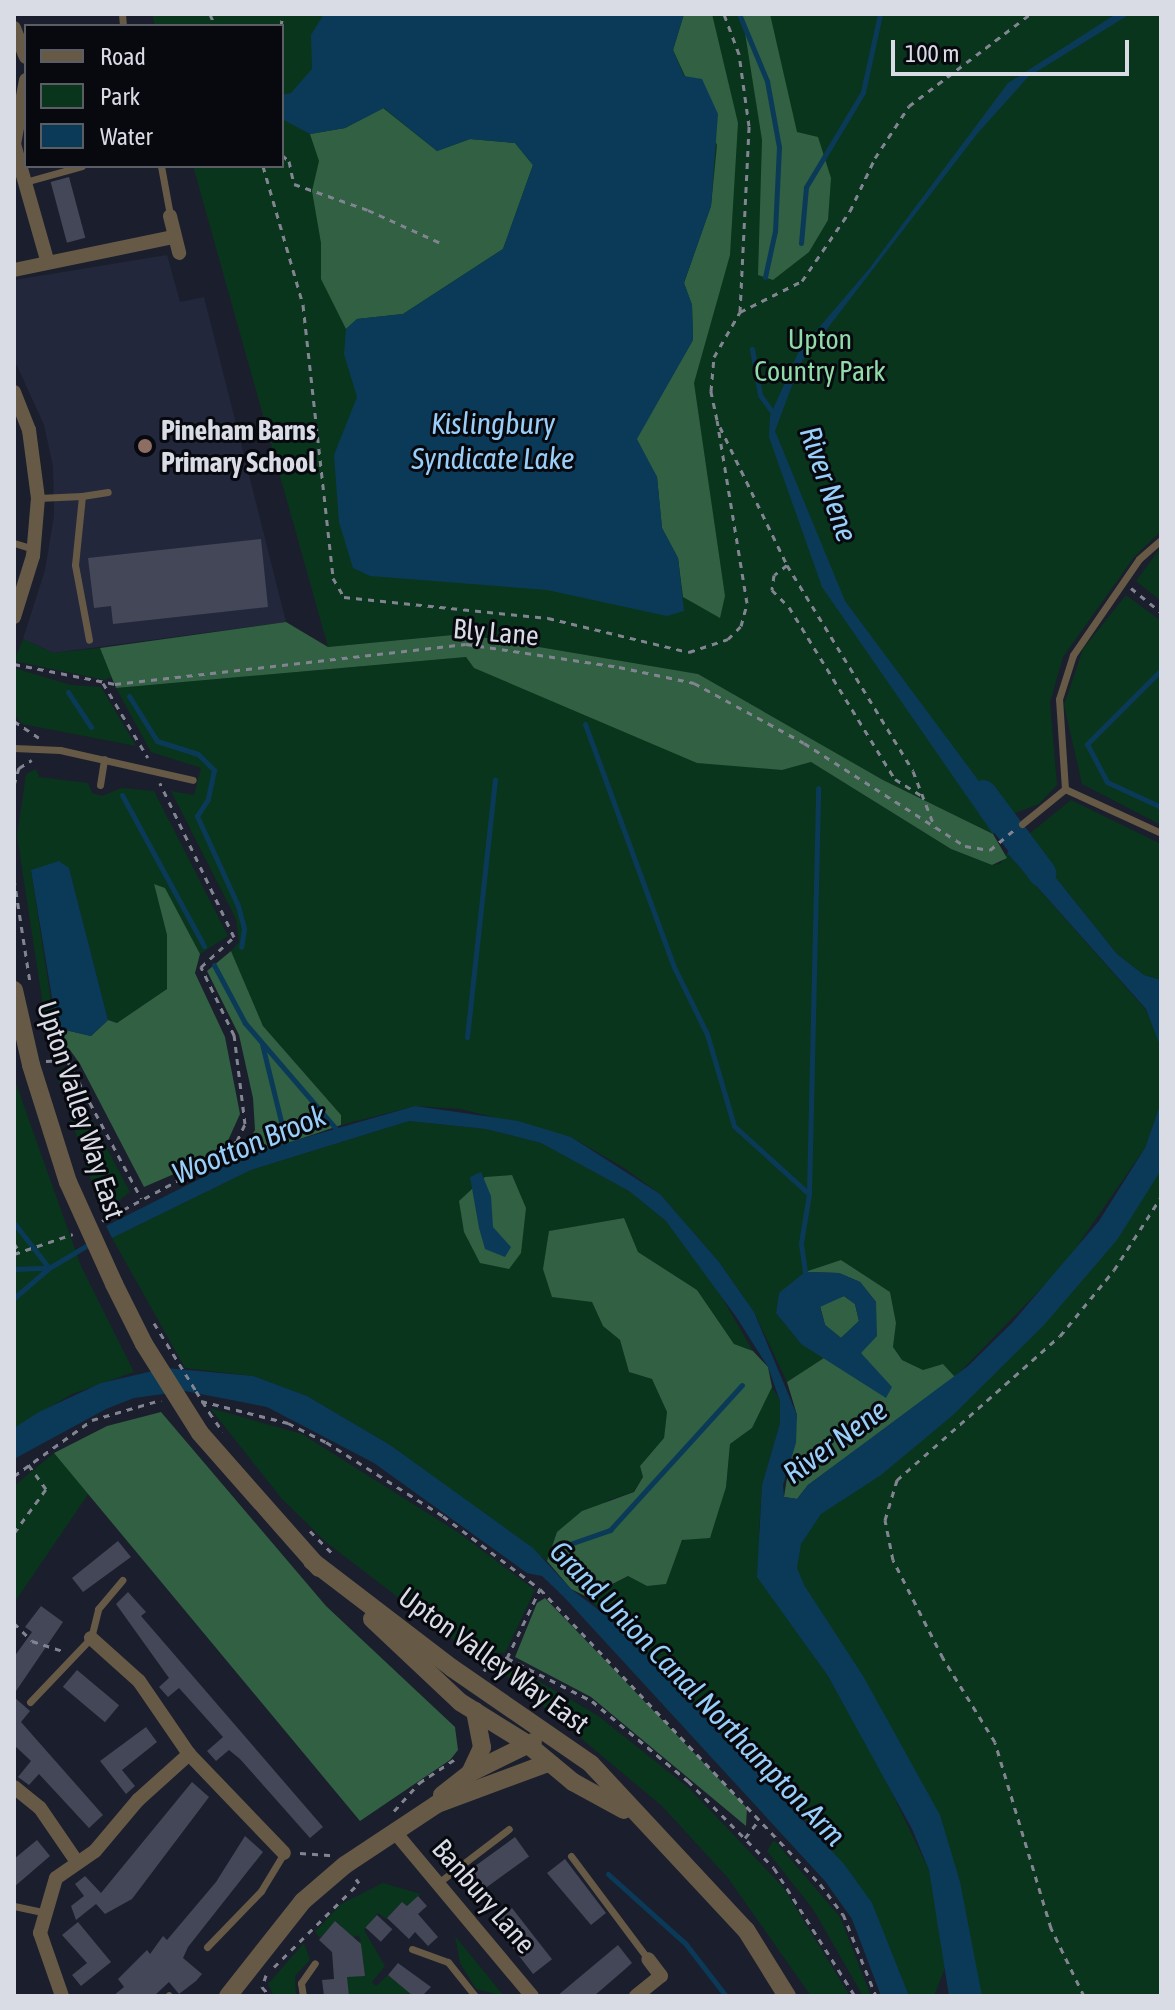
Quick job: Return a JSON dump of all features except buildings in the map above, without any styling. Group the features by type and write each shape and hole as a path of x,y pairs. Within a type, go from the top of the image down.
{"street":[{"path":"14,28 24,52"},
{"path":"24,91 14,144 47,260"},
{"path":"170,216 179,253"},
{"path":"14,270 47,260 174,237"},
{"path":"14,392 29,430 38,498 34,549 14,617"},
{"name":"Upton Valley Way East","path":"23,990 68,1182 144,1344 200,1433 312,1561 440,1686 526,1743 548,1763 634,1815"},
{"name":"Upton Valley Way East","path":"312,1561 452,1668 591,1764 634,1815 696,1873 746,1930 787,1996"},
{"path":"91,1638 139,1681 189,1754 284,1853"},
{"path":"470,1773 482,1747 475,1711"},
{"name":"Banbury Lane","path":"437,1804 445,1790 470,1773 526,1743 556,1737"},
{"path":"61,1996 40,1933 43,1912 56,1878 95,1851 138,1800 189,1754"},
{"name":"Banbury Lane","path":"234,1994 303,1901 394,1831 437,1804 548,1763"},
{"path":"14,1787 40,1808 77,1862"},
{"name":"Banbury Lane","path":"394,1831 532,1996"},
{"path":"636,1996 661,1976 648,1959"}],"lane":[{"path":"25,182 75,168"},
{"path":"161,168 170,216"},
{"path":"38,498 108,492"},
{"path":"82,496 75,565 82,621 89,640"},
{"path":"1065,789 1059,699 1073,655 1125,583 1161,540"},
{"path":"14,543 34,549"},
{"path":"14,748 60,750 193,780"},
{"path":"100,785 104,759"},
{"path":"1022,824 1065,789"},
{"path":"1065,789 1161,833"},
{"path":"30,1702 91,1638 98,1609 122,1580"},
{"path":"437,1884 509,1829"},
{"path":"207,1947 261,1891 284,1853"},
{"path":"571,1856 648,1959"},
{"path":"14,1906 43,1912"},
{"path":"412,1949 448,1962 475,1996"},
{"path":"303,1996 301,1983 315,1963"}],"path":[{"path":"264,168 303,305 333,578 344,597 548,618 689,652 728,639 741,626 747,603 711,391 714,357 740,312 749,126 739,54 724,14"},
{"path":"740,312 802,281 850,211 875,158 909,106 1030,14"},
{"path":"284,157 289,161 294,184 368,210 443,244"},
{"path":"717,420 787,565 926,798 935,828"},
{"path":"787,565 774,575 772,590 789,607 895,779 926,798"},
{"path":"1125,583 1161,612"},
{"name":"Bly Lane","path":"14,664 103,683 466,644 619,667 694,683 804,743 965,846 990,850 1022,824"},
{"path":"39,1063 67,1060 141,1198 203,1167 237,1141 245,1124 234,1035 201,967 202,960 234,937 114,693 103,683"},
{"path":"14,879 23,990"},
{"path":"39,1063 44,1047"},
{"path":"39,1063 52,1075"},
{"path":"1084,1996 1051,1928 995,1742 943,1658 893,1560 885,1520 897,1480 1060,1336 1114,1270 1161,1197"},
{"path":"14,1243 20,1253"},
{"path":"14,1254 41,1246"},
{"path":"171,1351 226,1436"},
{"path":"14,1476 92,1420 159,1400 170,1400"},
{"path":"193,1400 254,1412 326,1442 443,1516 540,1589 761,1818 843,1914 876,1996"},
{"path":"14,1533 46,1489 28,1464"},
{"path":"307,1527 339,1560"},
{"path":"507,1658 540,1589"},
{"path":"14,1623 49,1650 73,1649"},
{"path":"471,1663 483,1671 493,1657 507,1658 592,1701 688,1781 745,1838 812,1920 855,1996"},
{"path":"745,1838 761,1818"},
{"path":"284,1853 336,1855"}],"shaded area":[{"name":"Pineham Barns Primary School","path":"167,255 180,302 204,297 286,622 53,653 23,639 45,570 54,516 53,466 44,425 14,359 14,280"}],"green space":[{"name":"Upton Country Park","path":"152,14 1161,14 1161,531 1134,557 1063,657 1050,702 1057,785 1039,804 1013,814 993,834 883,780 698,674 463,634 328,647 194,168 284,168 284,24 154,24"},
{"path":"684,14 712,14 738,123 730,255 694,383 725,596 720,618 683,597 678,558 662,528 657,477 636,439 693,340 692,305 684,283 711,206 717,145 673,50"},
{"path":"742,14 770,14 797,132 818,137 831,178 828,220 809,252 773,280 758,275 762,140"},
{"path":"383,108 437,151 470,139 515,143 533,165 503,249 403,314 357,319 346,329 321,279 321,243 312,191 319,161 310,134 345,128"},
{"path":"1161,547 1161,601 1136,581"},
{"path":"1126,595 1161,621 1161,825 1082,784 1064,705 1083,649"},
{"path":"286,622 328,647 463,634 698,674 883,780 993,834 1007,858 992,865 951,849 811,762 782,770 697,763 474,668 466,657 116,688 100,648"},
{"path":"23,639 53,653 100,648 112,677 105,680 14,661"},
{"path":"466,657 474,668 628,730 782,770 811,762 951,849 992,865 1000,864 1007,853 1146,1010 1161,1044 1161,1102 1145,1148 1064,1265 955,1377 943,1364 923,1370 902,1360 893,1347 896,1323 890,1292 841,1260 779,1293 776,1313 801,1344 827,1356 787,1382 754,1312 719,1262 660,1194 624,1168 571,1137 461,1109 415,1106 341,1125 341,1115 263,1026 231,951 239,942 236,919 171,791 194,795 201,768 151,752 116,688"},
{"path":"14,668 71,685 101,687 136,746 22,724 14,714"},
{"path":"36,769 39,777 88,783 92,793 102,796 121,788 154,791 228,936 200,954 165,889 154,884 167,935 167,989 117,1023 108,1020 69,868 31,870 58,1046 48,1038 17,836 26,774"},
{"path":"1071,800 1161,844 1161,980 1144,975 1117,954 1024,838"},
{"path":"154,884 165,888 200,954 195,973 225,1037 240,1114 226,1145 204,1161 144,1187 80,1064 70,1050 58,1046 57,1028 91,1036 108,1020 117,1023 167,989 167,935"},
{"path":"231,951 263,1026 341,1115 341,1125 236,1161 255,1130 253,1098 239,1035 207,971"},
{"path":"64,1067 130,1192 102,1214 56,1073"},
{"path":"14,1078 81,1266 134,1372 72,1394 14,1428"},
{"path":"409,1121 486,1129 541,1143 629,1191 666,1221 707,1272 753,1351 734,1344 697,1290 638,1252 624,1218 550,1231 552,1296 592,1302 603,1326 620,1340 629,1372 652,1379 667,1412 664,1438 640,1466 643,1477 633,1492 609,1500 557,1532 547,1561 390,1445 307,1396 253,1376 185,1368 112,1238 251,1170"},
{"path":"1161,1133 1161,1996 968,1996 938,1854 783,1568 792,1515 860,1465 1069,1278"},
{"path":"512,1175 526,1208 521,1253 509,1269 480,1263 464,1232 459,1201 485,1177"},
{"path":"624,1218 638,1252 697,1290 734,1344 753,1351 768,1367 772,1387 752,1428 730,1444 726,1487 710,1538 682,1540 666,1584 647,1586 628,1576 587,1597 571,1589 547,1561 557,1532 582,1511 634,1492 643,1477 640,1466 664,1438 667,1412 652,1379 629,1372 620,1340 603,1326 592,1302 552,1297 543,1269 549,1231"},
{"path":"841,1260 890,1292 896,1323 893,1347 902,1360 923,1370 943,1364 955,1377 808,1485 797,1499 784,1497 797,1415 787,1382 827,1356 886,1397 861,1353 876,1302 860,1282 839,1273 805,1272"},
{"path":"844,1296 855,1304 859,1321 841,1338 825,1325 820,1306"},
{"path":"772,1387 780,1400 780,1423 762,1485 759,1532 785,1615 828,1676 881,1770 929,1870 947,1963 934,1996 909,1996 871,1903 817,1832 587,1597 629,1576 647,1586 726,1487 730,1444 752,1428"},
{"path":"210,1408 302,1434 459,1533 535,1590 505,1653 491,1653 484,1663 327,1543 282,1499"},
{"path":"161,1412 326,1606 455,1727 458,1750 450,1760 360,1821 54,1453 107,1426"},
{"path":"54,1453 89,1493 14,1603 14,1486"},
{"path":"545,1598 747,1808 746,1826 591,1697 515,1657 537,1603"},
{"path":"498,1669 518,1669 597,1715 689,1788 783,1887 850,1996 811,1996 728,1878 662,1806"},
{"path":"774,1840 840,1917 871,1996 863,1996 813,1909 767,1851"},
{"path":"383,1883 421,1894 407,1906 402,1902 386,1919 378,1913 364,1930 385,1966 372,1982 376,1986 388,1975 413,1996 349,1996 342,1977 364,1965 362,1955 349,1948 361,1940 358,1935 346,1942 336,1934 342,1927 336,1921 320,1938 315,1932 341,1904"},
{"path":"455,1936 504,1996 476,1989 460,1963"},
{"path":"304,1943 310,1960 295,1976 296,1996 274,1996 268,1984"}],"water":[{"name":"Kislingbury Syndicate Lake","path":"324,14 684,14 673,50 684,76 702,79 718,114 711,206 684,283 692,305 693,340 637,439 657,477 662,528 678,558 684,611 667,616 547,590 370,576 353,568 339,522 334,455 357,397 344,354 346,329 357,319 403,314 503,249 533,165 515,143 470,139 437,151 384,108 345,128 310,134 284,120 284,95 291,93 312,69 311,35"},
{"path":"1116,14 1130,14 1028,77 977,134 800,364 775,431 845,601 987,792 1013,814 993,834 822,587 769,437 770,416 799,351 869,269 1008,83"},
{"path":"1024,838 1117,954 1144,975 1161,980 1161,1048 1146,1009 1007,853"},
{"path":"59,861 69,868 108,1020 91,1036 57,1028 31,870"},
{"path":"1161,1102 1161,1170 1117,1240 1044,1325 953,1415 881,1475 821,1514 801,1544 797,1568 804,1585 863,1676 940,1815 960,1882 982,1996 949,1996 929,1870 912,1829 828,1676 757,1577 762,1485 780,1423 780,1401 768,1367 737,1318 666,1221 629,1191 541,1143 486,1129 409,1121 251,1170 112,1238 106,1226 251,1153 415,1106 518,1121 571,1137 660,1194 719,1262 754,1312 797,1415 796,1443 783,1485 784,1497 797,1499 808,1485 968,1366 1012,1323 1099,1221 1145,1148"},
{"path":"481,1172 491,1196 493,1227 511,1247 505,1257 485,1249 479,1228 470,1177"},
{"path":"805,1272 839,1273 860,1282 876,1302 877,1336 861,1353 892,1387 886,1398 801,1344 776,1313 779,1293","holes":["844,1296 855,1304 859,1321 841,1338 825,1325 820,1307"]},
{"path":"166,1368 253,1376 307,1396 390,1445 533,1548 571,1589 616,1623 844,1864 872,1903 909,1996 881,1996 852,1919 825,1881 564,1597 542,1576 527,1573 374,1463 267,1407 185,1391 134,1398 106,1409 14,1459 14,1428 39,1412 101,1383"}],"waterway":[{"path":"739,14 767,81 779,147 775,231 765,277"},
{"path":"801,243 806,187 863,92 880,14"},
{"path":"752,349 760,395 774,414"},
{"path":"1161,670 1087,744 1107,782 1161,807"},
{"path":"68,692 91,727"},
{"path":"129,696 157,741 198,754 214,770 208,799 197,816 238,906 244,929 241,947"},
{"path":"585,724 673,965 707,1034 734,1126 809,1194"},
{"path":"467,1037 495,780"},
{"path":"805,1272 801,1243 809,1194 818,788"},
{"name":"River Nene","path":"983,794 1042,873"},
{"path":"122,795 204,946"},
{"path":"214,965 245,1023 337,1130"},
{"path":"262,1044 287,1146"},
{"path":"14,1223 49,1268"},
{"name":"Wootton Brook","path":"14,1298 49,1268 91,1243"},
{"path":"14,1269 48,1268"},
{"name":"Grand Union Canal Northampton Arm","path":"567,1545 610,1530 742,1385"},
{"path":"608,1874 685,1943 726,1996"}],"place":[{"name":"Pineham Barns Primary School","path":"145,446"}]}
